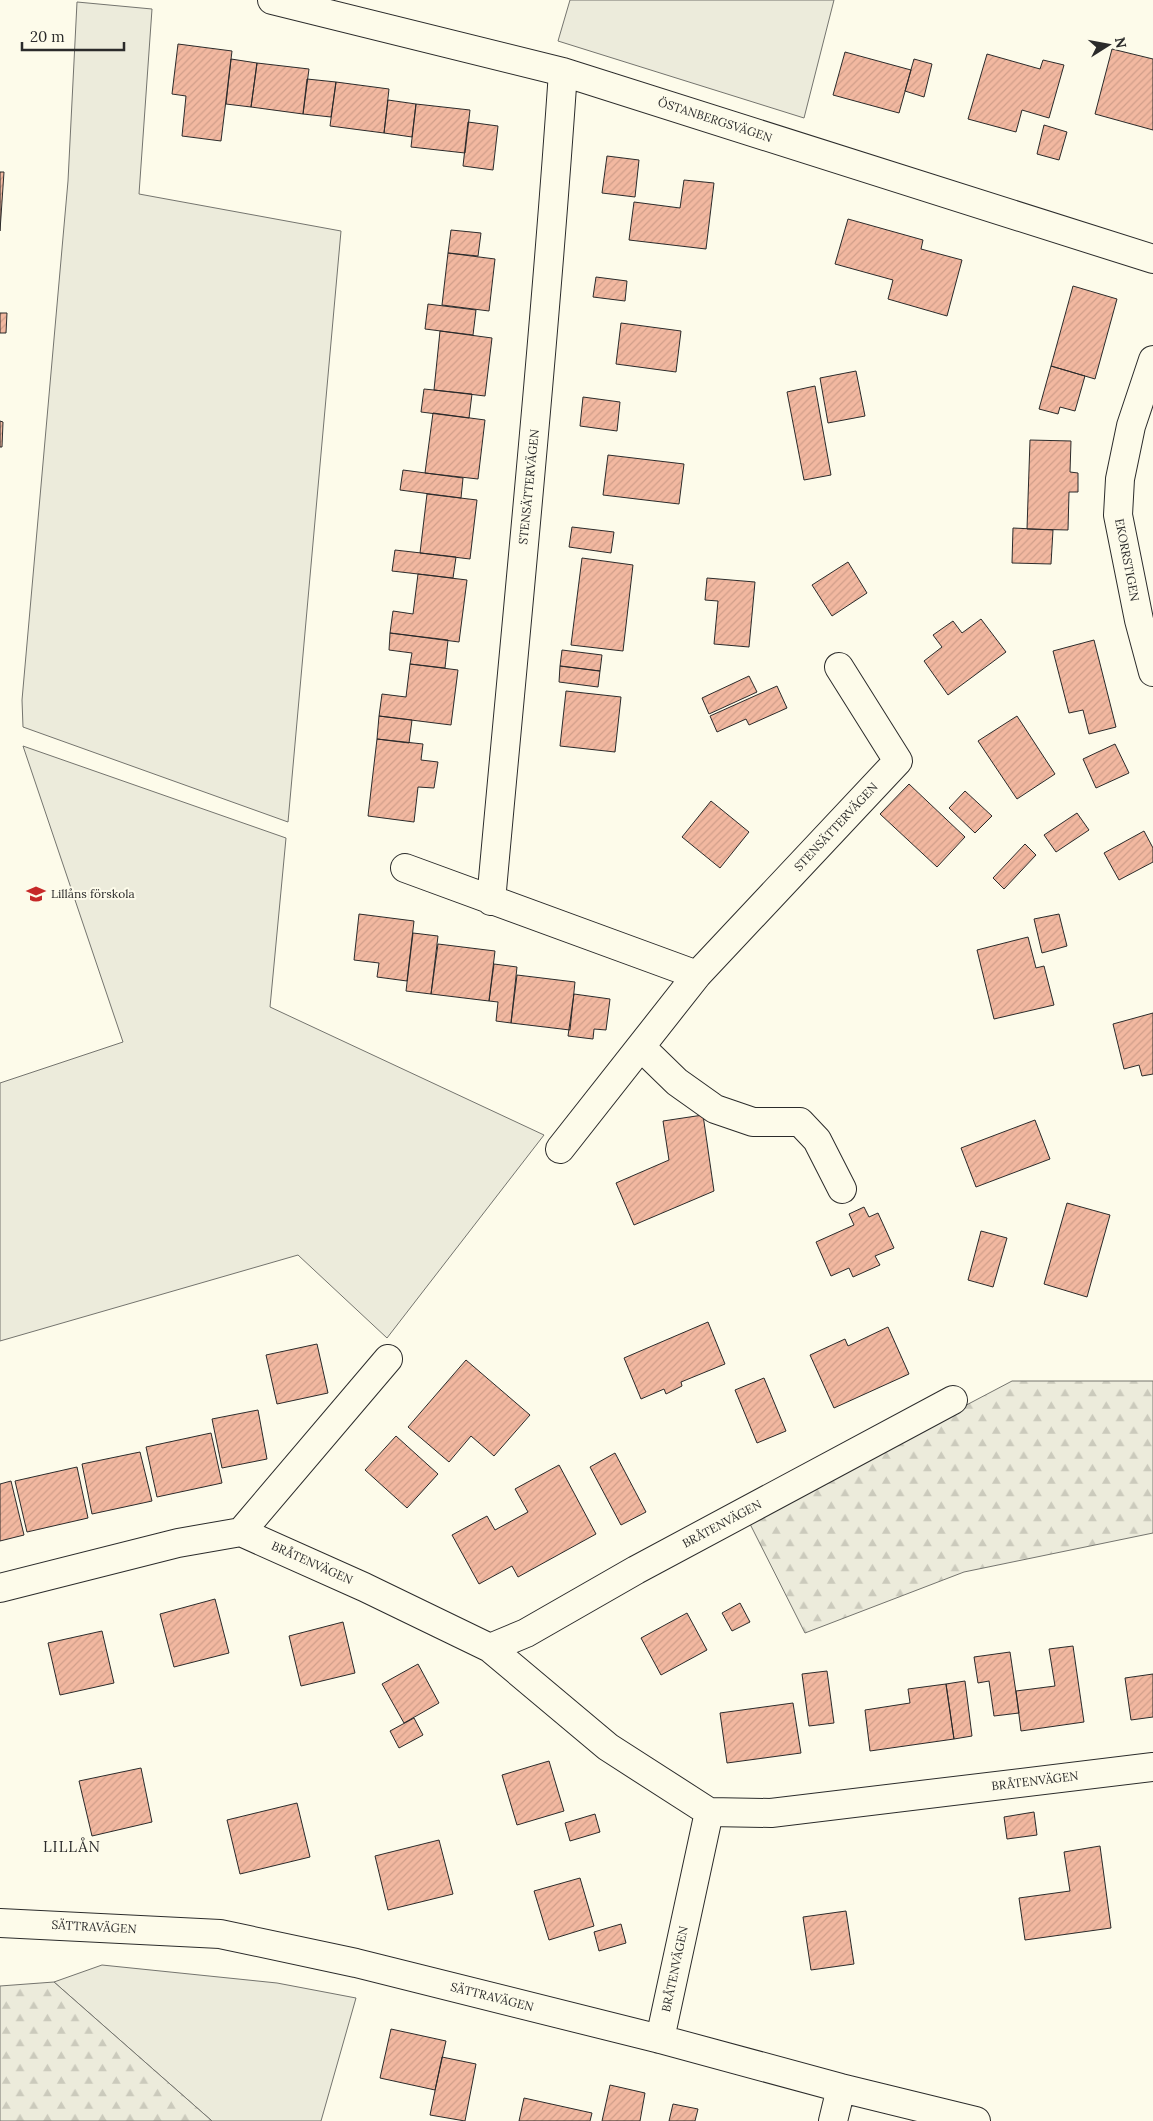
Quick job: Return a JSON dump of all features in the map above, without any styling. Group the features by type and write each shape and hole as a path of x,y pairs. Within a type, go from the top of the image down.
{"street":[{"name":"ÖSTANBERGSVÄGEN","path":"272,0 563,72 1153,259"},
{"name":"STENSÄTTERVÄGEN","path":"491,901 537,411 563,72"},
{"name":"EKORRSTIGEN","path":"1153,360 1131,426 1120,479 1118,515 1139,620 1153,672"},
{"name":"STENSÄTTERVÄGEN","path":"560,1149 697,975 898,761 838,667"},
{"path":"405,868 697,975"},
{"path":"641,1046 677,1082 715,1109 753,1122 800,1122 817,1140 842,1189"},
{"path":"0,1588 178,1543 241,1532 388,1359"},
{"name":"BRÅTENVÄGEN","path":"490,1648 526,1633 636,1570 953,1400"},
{"name":"BRÅTENVÄGEN","path":"241,1532 364,1587 490,1648 608,1747 709,1812 771,1813 1153,1767"},
{"name":"BRÅTENVÄGEN","path":"660,2039 709,1812"},
{"name":"SÄTTRAVÄGEN","path":"0,1923 220,1934 356,1963 976,2121"},
{"path":"833,2121 841,2088"}],"green space":[{"path":"570,0 834,0 804,118 558,41"},
{"path":"77,2 152,9 139,194 341,231 288,822 23,727 22,700 68,181"},
{"path":"23,746 286,838 270,1007 544,1135 387,1338 298,1255 0,1341 0,1083 123,1042"},
{"path":"1012,1381 1153,1381 1153,1533 964,1572 805,1633 748,1520"},
{"path":"102,1965 277,1983 356,1998 321,2121 212,2121 54,1982"},
{"path":"54,1982 212,2121 0,2121 0,1986"}],"building":[{"path":"178,44 232,51 221,141 182,136 186,96 172,94"},
{"path":"1112,49 1153,59 1153,130 1095,114"},
{"path":"845,52 911,70 899,113 833,95"},
{"path":"987,54 1040,69 1043,60 1064,65 1049,118 1022,110 1016,132 968,119"},
{"path":"231,59 257,63 251,107 226,104"},
{"path":"914,59 932,64 924,97 905,91"},
{"path":"257,63 309,69 303,114 251,107"},
{"path":"307,79 336,82 331,117 303,114"},
{"path":"336,82 389,89 384,133 330,126"},
{"path":"388,100 416,104 412,137 384,133"},
{"path":"416,104 470,110 465,153 411,147"},
{"path":"468,122 498,126 493,170 463,166"},
{"path":"1044,125 1067,132 1059,160 1037,154"},
{"path":"607,156 639,160 635,197 602,193"},
{"path":"0,172 4,172 0,231"},
{"path":"684,180 714,183 706,249 629,240 634,202 680,208"},
{"path":"848,219 923,240 921,249 962,260 947,316 888,299 893,280 835,264"},
{"path":"451,230 481,233 478,256 448,253"},
{"path":"448,253 495,259 489,311 442,305"},
{"path":"596,277 627,281 625,301 593,297"},
{"path":"1073,286 1117,299 1095,379 1051,366"},
{"path":"428,304 476,310 473,335 425,329"},
{"path":"0,313 7,313 6,333 0,333"},
{"path":"621,323 681,331 676,372 616,364"},
{"path":"440,331 492,338 485,396 434,390"},
{"path":"1051,366 1085,376 1075,411 1060,407 1058,414 1039,409"},
{"path":"856,371 865,416 828,423 820,378"},
{"path":"815,386 831,475 804,480 787,392"},
{"path":"424,389 472,394 469,418 421,412"},
{"path":"583,397 620,402 617,431 580,426"},
{"path":"433,413 485,420 478,479 425,473"},
{"path":"0,421 3,422 2,447 0,447"},
{"path":"1030,440 1071,441 1070,472 1078,473 1078,492 1069,492 1068,530 1027,529"},
{"path":"608,455 684,464 679,504 603,495"},
{"path":"403,470 463,478 461,498 400,490"},
{"path":"427,494 477,500 470,559 420,553"},
{"path":"572,527 614,532 611,553 569,547"},
{"path":"1013,528 1053,530 1051,564 1012,563"},
{"path":"395,550 456,557 453,578 392,571"},
{"path":"582,558 633,565 623,651 571,645"},
{"path":"848,562 867,593 832,616 812,585"},
{"path":"418,574 467,580 459,642 390,633 393,611 413,614"},
{"path":"707,578 755,582 749,647 714,644 718,601 705,600"},
{"path":"981,619 1006,652 948,695 924,661 942,647 933,635 953,621 962,633"},
{"path":"390,633 448,640 445,668 410,664 412,653 389,650"},
{"path":"1094,640 1116,727 1089,734 1083,710 1069,713 1053,651"},
{"path":"562,650 602,655 600,671 560,666"},
{"path":"410,664 458,670 451,725 379,716 382,694 406,697"},
{"path":"560,666 600,671 598,687 559,682"},
{"path":"749,676 757,692 709,714 702,698"},
{"path":"777,686 787,708 749,725 746,719 717,732 710,716"},
{"path":"566,691 621,697 615,752 560,746"},
{"path":"379,716 412,720 409,743 377,739"},
{"path":"1017,716 1055,774 1017,799 978,741"},
{"path":"377,739 423,744 421,760 438,762 434,788 418,787 414,822 368,816"},
{"path":"1115,744 1129,773 1096,788 1083,759"},
{"path":"909,784 965,837 937,867 880,814"},
{"path":"965,791 992,816 975,833 949,808"},
{"path":"711,801 749,832 720,868 682,837"},
{"path":"1077,813 1089,830 1056,852 1044,835"},
{"path":"1144,831 1153,848 1153,862 1119,880 1104,853"},
{"path":"1025,844 1036,855 1004,889 993,878"},
{"path":"359,914 414,921 407,981 377,977 379,963 354,960"},
{"path":"1059,914 1067,946 1042,953 1034,919"},
{"path":"413,933 438,936 431,994 406,991"},
{"path":"1028,937 1036,968 1044,966 1054,1005 994,1019 977,950"},
{"path":"438,944 495,951 489,1001 431,994"},
{"path":"494,964 517,967 511,1023 496,1021 498,1002 489,1001"},
{"path":"517,975 575,982 570,1030 511,1023"},
{"path":"574,994 610,999 606,1030 594,1029 593,1039 568,1036"},
{"path":"1153,1013 1153,1074 1142,1076 1139,1065 1124,1069 1113,1024"},
{"path":"703,1115 714,1191 634,1225 616,1183 669,1160 663,1121"},
{"path":"1035,1120 1050,1159 976,1187 961,1148"},
{"path":"1067,1203 1110,1215 1087,1297 1044,1284"},
{"path":"864,1207 869,1217 878,1213 894,1248 875,1256 880,1265 853,1277 849,1268 831,1276 816,1242 854,1225 849,1214"},
{"path":"981,1231 1007,1238 993,1287 968,1280"},
{"path":"708,1322 725,1364 681,1382 682,1386 666,1394 664,1389 641,1399 624,1358"},
{"path":"888,1327 909,1374 834,1408 810,1355 845,1339 848,1346"},
{"path":"317,1344 328,1393 277,1404 266,1355"},
{"path":"466,1360 530,1415 494,1456 471,1436 449,1462 408,1427"},
{"path":"764,1378 786,1431 757,1443 735,1390"},
{"path":"258,1410 267,1459 222,1468 212,1419"},
{"path":"211,1433 222,1483 157,1497 146,1447"},
{"path":"396,1436 438,1474 407,1508 365,1470"},
{"path":"140,1452 152,1501 92,1514 82,1464"},
{"path":"615,1453 646,1512 621,1525 590,1467"},
{"path":"559,1465 596,1534 518,1577 512,1566 479,1584 452,1535 487,1516 495,1530 528,1512 515,1489"},
{"path":"77,1467 88,1518 27,1532 15,1481"},
{"path":"11,1481 24,1535 0,1541 0,1484"},
{"path":"215,1599 229,1653 174,1667 160,1614"},
{"path":"740,1603 750,1622 732,1631 722,1613"},
{"path":"687,1613 707,1650 661,1675 641,1638"},
{"path":"343,1622 355,1673 301,1686 289,1636"},
{"path":"102,1631 114,1683 60,1695 48,1643"},
{"path":"1073,1646 1084,1722 1021,1731 1016,1691 1055,1686 1049,1649"},
{"path":"1010,1652 1019,1713 994,1716 989,1681 978,1683 974,1657"},
{"path":"418,1664 439,1703 404,1723 382,1684"},
{"path":"827,1671 834,1723 809,1726 802,1674"},
{"path":"1153,1674 1153,1717 1131,1720 1125,1678"},
{"path":"965,1681 972,1736 954,1739 946,1684"},
{"path":"946,1684 954,1739 870,1751 865,1710 910,1703 908,1689"},
{"path":"793,1703 801,1753 727,1763 720,1713"},
{"path":"414,1718 423,1735 399,1748 390,1731"},
{"path":"549,1761 564,1811 517,1825 502,1775"},
{"path":"141,1768 152,1822 92,1836 79,1781"},
{"path":"297,1803 310,1857 240,1874 227,1820"},
{"path":"1034,1812 1037,1835 1007,1839 1004,1817"},
{"path":"595,1814 600,1832 570,1841 565,1823"},
{"path":"439,1840 453,1894 388,1910 375,1856"},
{"path":"1100,1846 1111,1928 1025,1940 1019,1898 1070,1891 1064,1852"},
{"path":"580,1878 594,1926 549,1940 534,1891"},
{"path":"846,1911 854,1964 811,1970 803,1917"},
{"path":"621,1924 626,1943 599,1951 594,1932"},
{"path":"391,2029 446,2041 435,2090 380,2078"},
{"path":"442,2057 476,2064 465,2121 430,2115"},
{"path":"610,2085 645,2093 640,2121 602,2121"},
{"path":"524,2098 592,2113 590,2121 519,2121"},
{"path":"673,2104 698,2109 695,2121 669,2121"}],"place":[{"name":"Lillåns förskola","path":"36,894"}],"district":[{"name":"LILLÅN","path":"72,1847"}]}
